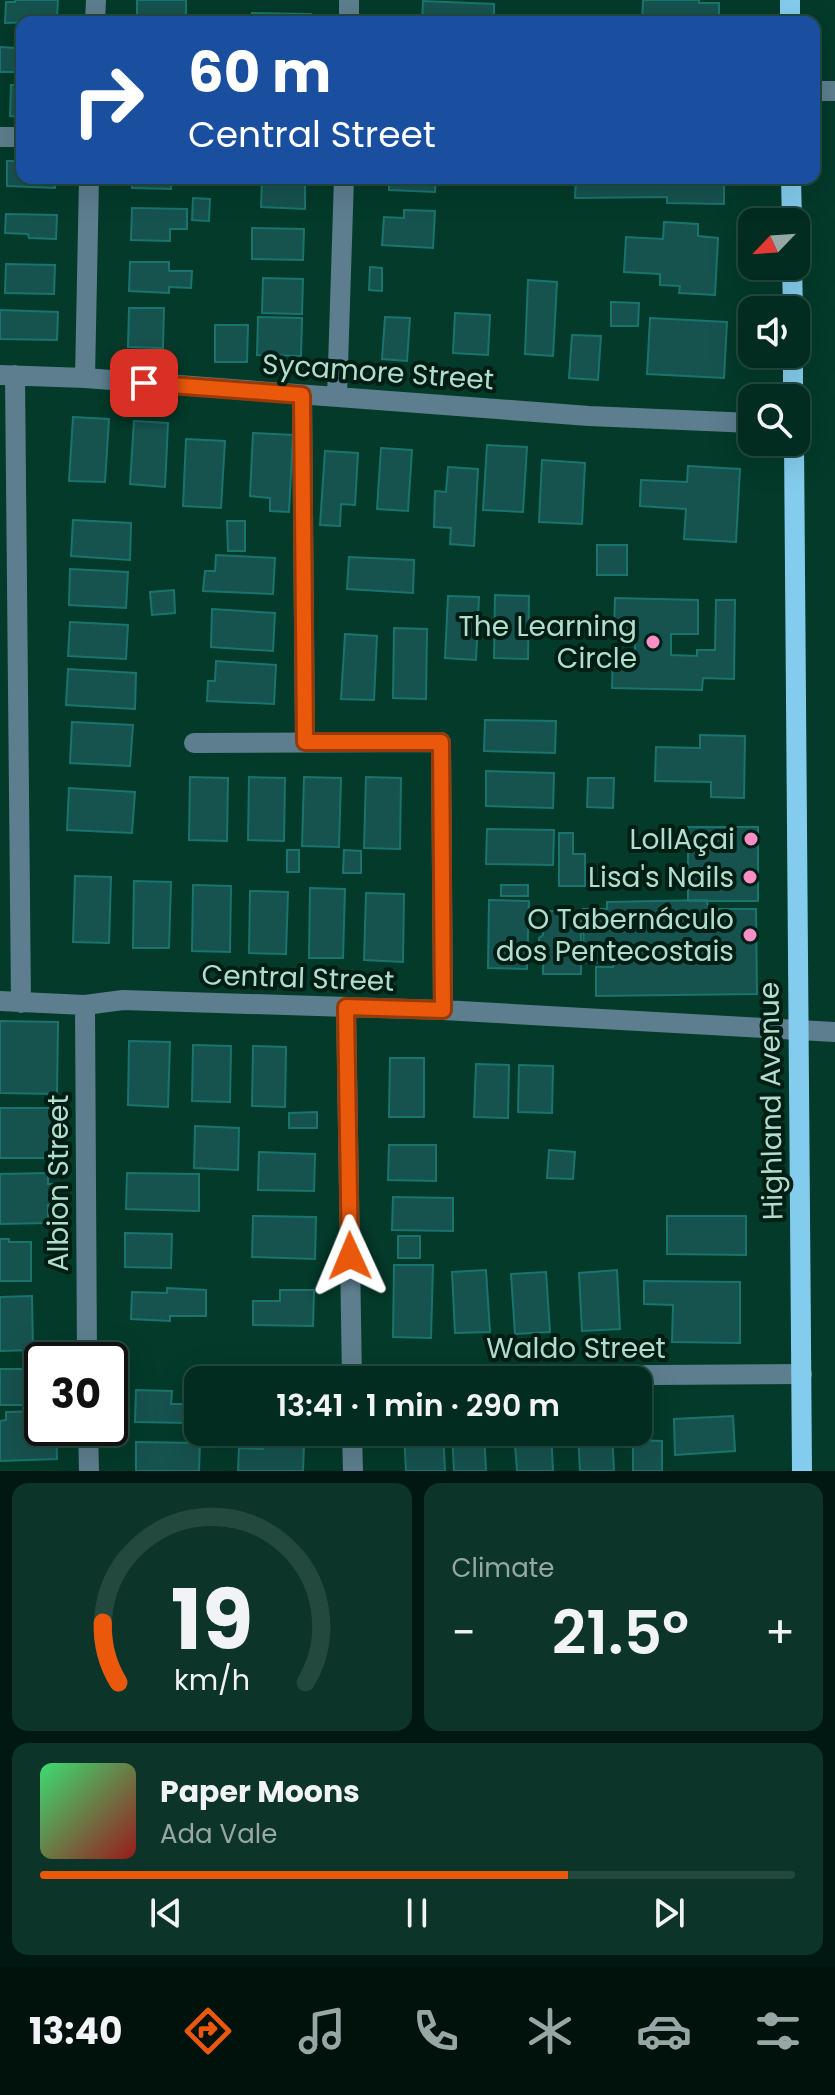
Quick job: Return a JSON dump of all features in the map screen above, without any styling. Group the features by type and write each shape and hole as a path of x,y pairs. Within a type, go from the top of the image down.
{"main road":[{"path":"791,184 792,208"},
{"name":"Highland Avenue","path":"794,456 802,1471"}],"street":[{"path":"85,378 89,184"},
{"path":"337,397 344,184"},
{"path":"8,375 21,1003"},
{"name":"Sycamore Street","path":"8,375 85,378 589,416 738,422"},
{"path":"302,395 305,742"},
{"path":"194,743 441,742 443,1010"},
{"name":"Central Street","path":"0,1001 85,1005 123,1000 443,1010 835,1032"},
{"name":"Albion Street","path":"85,1005 87,1342"},
{"path":"346,1007 352,1366"},
{"name":"Waldo Street","path":"652,1375 802,1374"},
{"path":"88,1446 89,1471"},
{"path":"352,1446 353,1471"}],"building":[{"path":"58,0 57,16 16,16 16,23 5,23 6,2"},
{"path":"137,0 186,0 186,16 137,16"},
{"path":"643,0 719,3 719,16 642,16"},
{"path":"423,1 494,4 494,16 422,16"},
{"path":"252,13 311,14 311,16 252,16"},
{"path":"0,47 16,48 16,72 0,72"},
{"path":"11,85 16,85 16,116 10,116"},
{"path":"7,161 16,161 16,184 55,184 55,188 7,186"},
{"path":"132,184 171,184 171,189 132,188"},
{"path":"262,184 305,184 305,209 261,207"},
{"path":"389,184 436,184 435,192 389,190"},
{"path":"576,184 724,184 724,204 667,203 667,197 575,198"},
{"path":"193,198 210,199 209,221 192,220"},
{"path":"132,208 187,209 187,229 170,229 170,241 131,240"},
{"path":"404,210 435,211 433,248 382,245 384,217 404,218"},
{"path":"6,214 57,215 56,239 5,233"},
{"path":"664,222 698,224 698,236 718,238 715,295 679,293 680,286 660,285 660,274 624,272 626,237 663,239"},
{"path":"252,228 304,229 303,260 252,259"},
{"path":"130,262 169,262 169,271 192,271 191,288 169,287 169,293 129,291"},
{"path":"6,264 55,265 54,294 5,293"},
{"path":"370,267 382,268 382,291 369,290"},
{"path":"263,278 303,279 302,314 262,313"},
{"path":"528,280 557,282 553,356 525,354"},
{"path":"611,302 639,303 638,326 611,326"},
{"path":"129,308 164,308 163,348 128,347"},
{"path":"0,310 58,312 57,340 0,339"},
{"path":"455,313 490,315 488,355 453,353"},
{"path":"258,317 302,318 301,356 257,355"},
{"path":"385,317 410,318 407,361 382,359"},
{"path":"650,318 727,322 724,378 647,374"},
{"path":"215,325 248,325 247,362 215,362"},
{"path":"572,335 601,336 598,380 569,378"},
{"path":"73,417 109,419 105,482 69,481"},
{"path":"134,421 168,423 165,487 130,484"},
{"path":"253,433 293,435 289,512 270,511 270,498 250,496"},
{"path":"186,439 225,441 221,508 183,506"},
{"path":"487,445 527,447 523,512 483,510"},
{"path":"381,448 412,450 408,511 377,509"},
{"path":"325,451 358,453 355,505 341,504 340,526 320,525"},
{"path":"542,460 585,463 582,524 539,522"},
{"path":"688,466 740,469 736,542 684,539 686,509 640,506 641,480 687,482"},
{"path":"448,467 478,469 474,546 450,544 451,528 434,527 435,491 446,492"},
{"path":"73,520 131,523 130,560 71,556"},
{"path":"227,521 245,521 245,551 228,551"},
{"path":"597,545 627,545 627,575 597,575"},
{"path":"216,555 275,558 273,594 203,591 205,571 215,571"},
{"path":"349,557 414,560 413,593 347,589"},
{"path":"70,569 128,572 126,608 69,605"},
{"path":"174,590 175,613 152,615 150,592"},
{"path":"495,595 529,596 528,659 494,658"},
{"path":"448,596 479,597 476,660 445,658"},
{"name":"The Learning Circle","path":"615,598 698,600 698,634 671,634 671,655 697,656 697,650 715,650 716,600 735,600 734,679 703,678 702,690 612,688 613,651 635,652 635,632 614,631"},
{"path":"212,609 275,613 273,651 211,647"},
{"path":"70,622 128,625 126,659 68,656"},
{"path":"394,628 427,629 426,699 393,698"},
{"path":"345,634 377,636 374,700 341,699"},
{"path":"216,661 276,665 274,704 207,701 208,681 215,681"},
{"path":"68,669 136,673 135,709 66,705"},
{"path":"485,720 556,721 555,753 484,751"},
{"path":"72,722 133,725 130,766 70,763"},
{"path":"700,735 745,736 744,798 711,797 711,782 655,781 656,747 700,748"},
{"path":"486,771 554,773 553,808 486,806"},
{"path":"190,777 228,778 227,841 189,840"},
{"path":"249,777 285,778 284,841 248,840"},
{"path":"304,777 341,778 339,847 302,846"},
{"path":"366,777 401,778 400,849 364,848"},
{"path":"588,778 614,778 613,808 587,807"},
{"path":"69,788 135,792 132,833 67,830"},
{"path":"688,827 758,827 758,901 688,901"},
{"path":"487,829 554,830 553,865 486,864"},
{"path":"559,833 573,833 573,854 585,854 585,886 559,886"},
{"path":"287,850 299,850 299,872 287,872"},
{"path":"344,850 361,851 361,873 343,873"},
{"path":"75,876 111,877 109,943 73,942"},
{"path":"134,881 171,882 169,948 133,948"},
{"path":"193,885 231,886 230,952 192,951"},
{"path":"501,885 528,885 528,896 501,896"},
{"path":"310,888 345,889 343,958 309,958"},
{"path":"250,891 288,892 286,954 249,953"},
{"path":"366,893 404,894 403,962 364,960"},
{"path":"489,900 529,901 527,969 488,968"},
{"path":"707,900 708,909 756,909 757,994 596,996 596,967 613,967 613,962 584,963 583,909 607,909 607,902"},
{"path":"543,911 581,911 581,974 543,974 539,938 543,935"},
{"path":"0,1021 58,1022 57,1094 0,1093"},
{"path":"129,1041 170,1042 168,1107 128,1105"},
{"path":"193,1045 231,1046 230,1102 192,1101"},
{"path":"253,1046 286,1047 285,1107 252,1106"},
{"path":"390,1058 424,1058 424,1117 389,1117"},
{"path":"476,1064 509,1065 508,1118 474,1117"},
{"path":"519,1065 553,1066 552,1113 518,1112"},
{"path":"0,1108 54,1108 55,1158 0,1158"},
{"path":"317,1112 317,1128 289,1128 289,1113"},
{"path":"195,1126 239,1128 238,1170 194,1168"},
{"path":"389,1145 436,1145 436,1181 388,1180"},
{"path":"549,1150 575,1152 573,1179 547,1178"},
{"path":"259,1152 315,1154 314,1191 258,1190"},
{"path":"48,1173 48,1184 58,1184 58,1205 48,1205 48,1223 0,1224 0,1174"},
{"path":"127,1173 199,1174 199,1211 126,1209"},
{"path":"393,1197 453,1198 453,1231 392,1230"},
{"path":"253,1216 316,1217 315,1259 252,1257"},
{"path":"667,1216 746,1216 746,1255 667,1254"},
{"path":"125,1233 172,1234 171,1268 125,1267"},
{"path":"398,1236 420,1236 420,1258 398,1258"},
{"path":"0,1239 31,1242 31,1281 0,1281"},
{"path":"394,1265 433,1265 431,1338 393,1337"},
{"path":"486,1270 490,1332 455,1333 452,1272"},
{"path":"617,1270 620,1329 582,1331 579,1273"},
{"path":"546,1272 550,1332 515,1334 511,1274"},
{"path":"644,1281 740,1282 740,1343 672,1342 673,1305 644,1304"},
{"path":"167,1288 206,1290 206,1316 170,1316 170,1321 131,1319 132,1292 167,1293"},
{"path":"280,1290 314,1290 313,1326 253,1325 253,1301 280,1301"},
{"path":"32,1296 33,1342 24,1342 24,1350 0,1351 0,1297"},
{"path":"0,1369 24,1369 24,1405 0,1405"},
{"path":"136,1390 172,1391 171,1404 184,1404 184,1423 135,1422"},
{"path":"6,1412 24,1412 24,1446 57,1446 57,1459 0,1461 0,1421 6,1420"},
{"path":"733,1416 735,1451 675,1455 674,1419"},
{"path":"652,1441 662,1441 662,1471 633,1471 633,1446 652,1446"},
{"path":"136,1442 200,1446 199,1471 136,1471"},
{"path":"263,1446 304,1446 303,1471 238,1471 239,1448 263,1449"},
{"path":"405,1446 444,1446 445,1471 406,1471"},
{"path":"453,1446 485,1446 486,1471 454,1471"},
{"path":"515,1446 552,1446 553,1471 517,1471"},
{"path":"579,1446 613,1446 614,1471 580,1471"}],"place":[{"name":"The Learning Circle","path":"653,642"},
{"name":"LollAçai","path":"751,839"},
{"name":"Lisa's Nails","path":"750,877"},
{"name":"O Tabernáculo dos Pentecostais","path":"750,935"}],"route":[{"path":"144,383 302,395 305,742 441,742 443,1010 346,1007 350,1256"}]}
